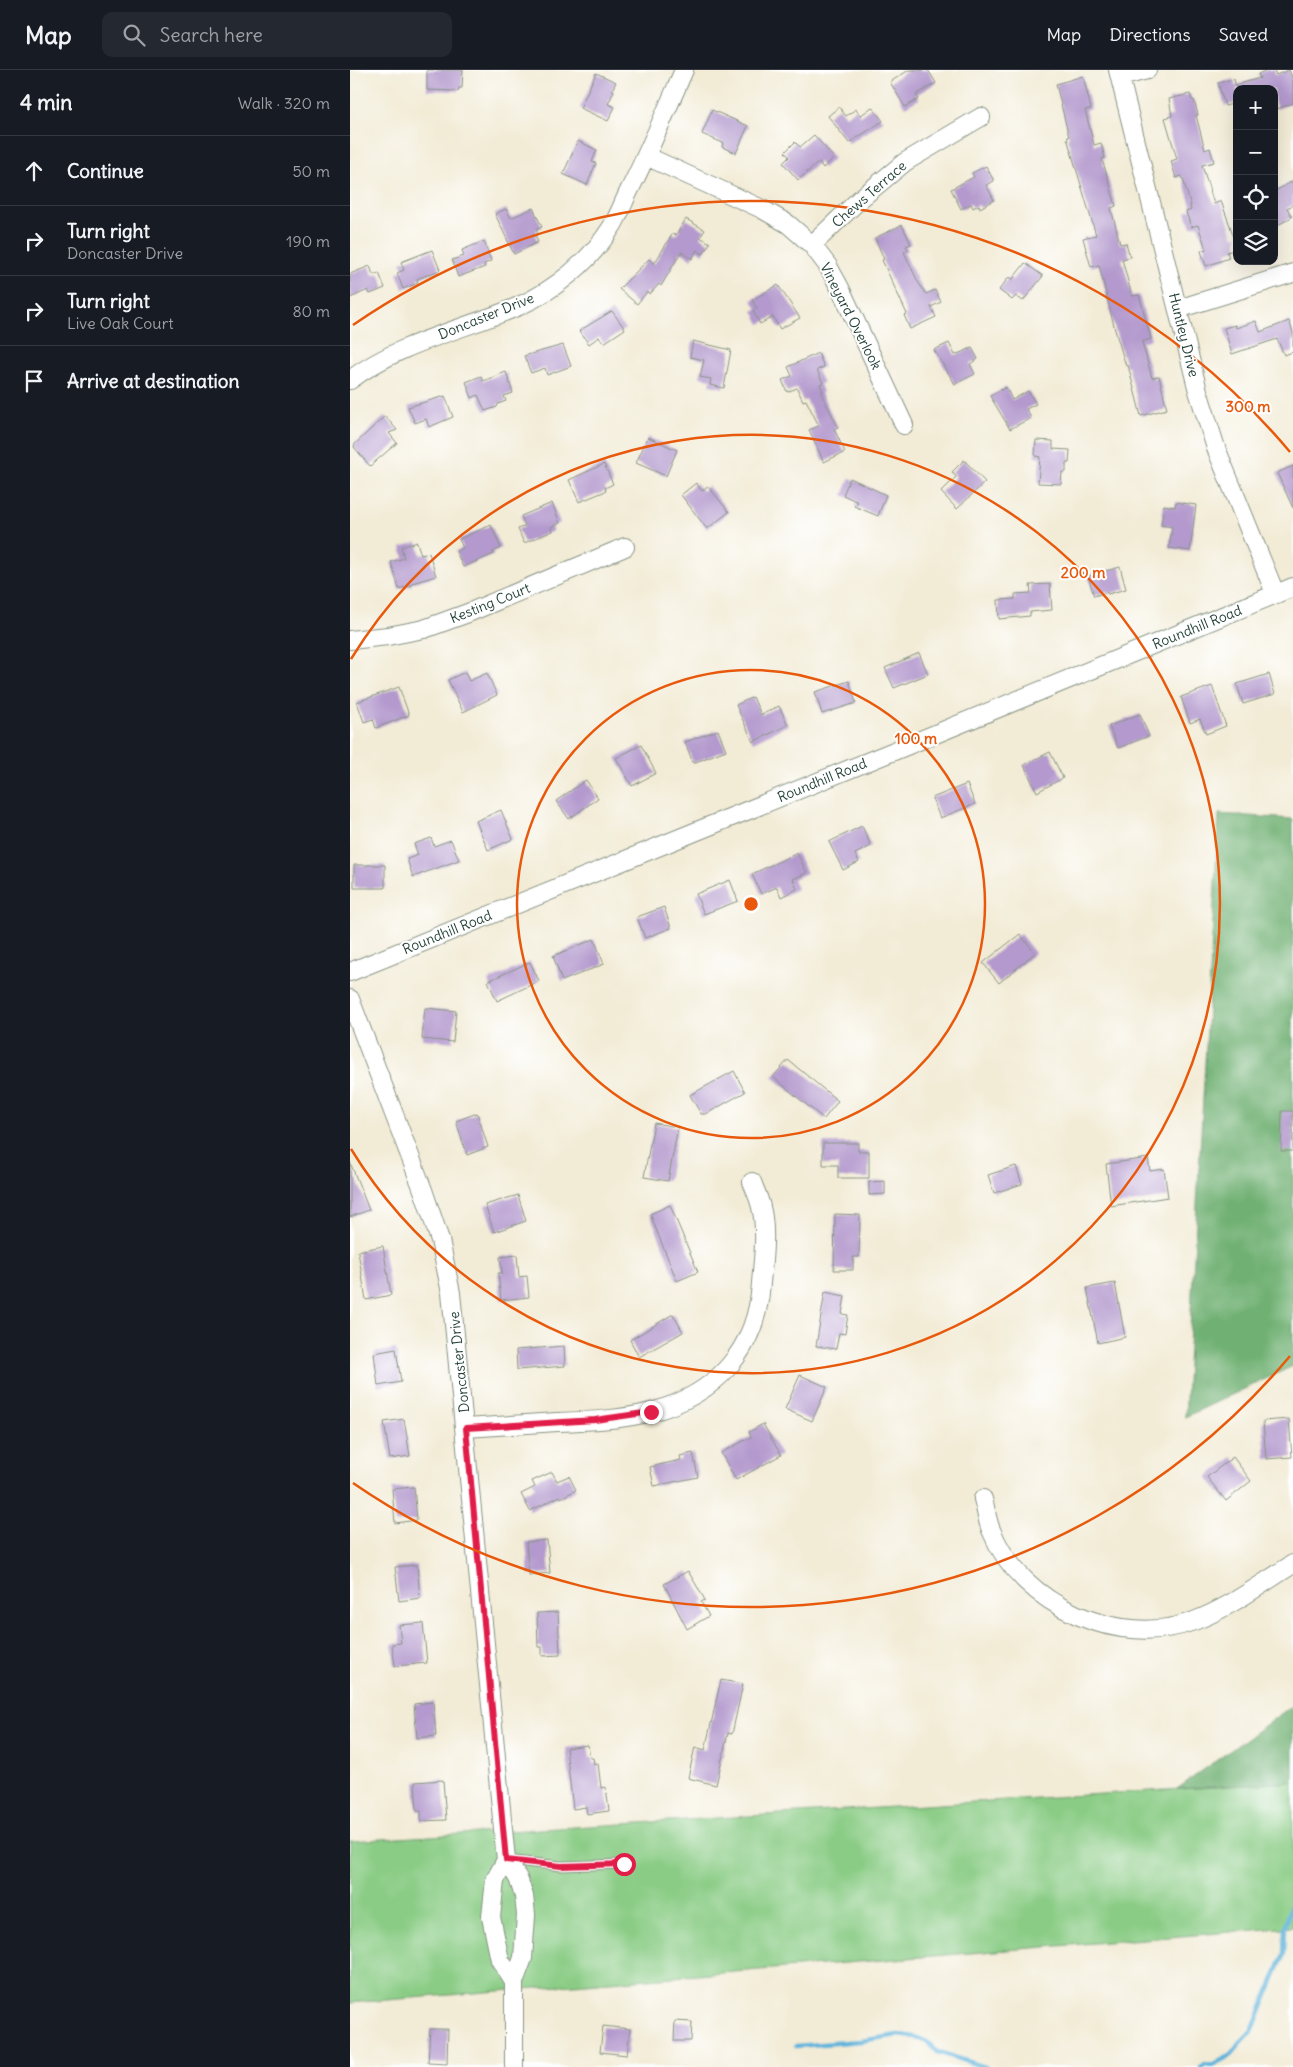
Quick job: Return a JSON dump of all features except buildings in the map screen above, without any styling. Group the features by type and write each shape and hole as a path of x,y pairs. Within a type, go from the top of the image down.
{"street":[{"name":"Doncaster Drive","path":"350,380 365,368 399,351 521,305 555,285 586,259 611,228 646,156 684,70"},
{"path":"1119,74 1147,70"},
{"name":"Huntley Drive","path":"1119,74 1198,391 1216,448 1275,593"},
{"name":"Chews Terrace","path":"812,245 866,193 905,162 981,117"},
{"name":"Vineyard Overlook","path":"646,156 762,209 788,224 812,245 828,266 840,288 904,424"},
{"path":"1178,309 1293,273"},
{"name":"Kesting Court","path":"350,640 388,636 424,629 468,613 625,547"},
{"name":"Roundhill Road","path":"350,972 894,751 1293,586"},
{"name":"Doncaster Drive","path":"350,999 424,1190 440,1240 451,1293 466,1428 506,1860 518,1878 524,1896 526,1915 523,1958 514,1982"},
{"path":"466,1428 623,1417 651,1412 669,1406 706,1388 728,1368 745,1346 755,1321 760,1295 764,1228 761,1207 752,1182"},
{"path":"984,1499 991,1532 1005,1556 1025,1579 1044,1596 1066,1610 1093,1622 1119,1629 1170,1628 1194,1621 1219,1610 1293,1564"},
{"path":"506,1860 495,1880 491,1917 500,1960 514,1982 514,2067"}],"lane":[{"path":"506,1860 561,1866 624,1864"}],"green space":[{"path":"1219,814 1293,819 1293,1366 1185,1417"},
{"path":"1293,1705 1293,1782 1177,1789"},
{"path":"1293,1782 1293,1927 350,2003 350,1841"}],"waterway":[{"path":"1201,2067 1205,2064 1212,2065 1228,2057 1253,2029 1284,1954 1285,1928 1293,1899"},
{"path":"796,2046 861,2041 898,2035 915,2037 927,2042 938,2052 985,2067"}],"route":[{"path":"624,1864 561,1866 506,1860 466,1428 595,1420 651,1412"}]}
